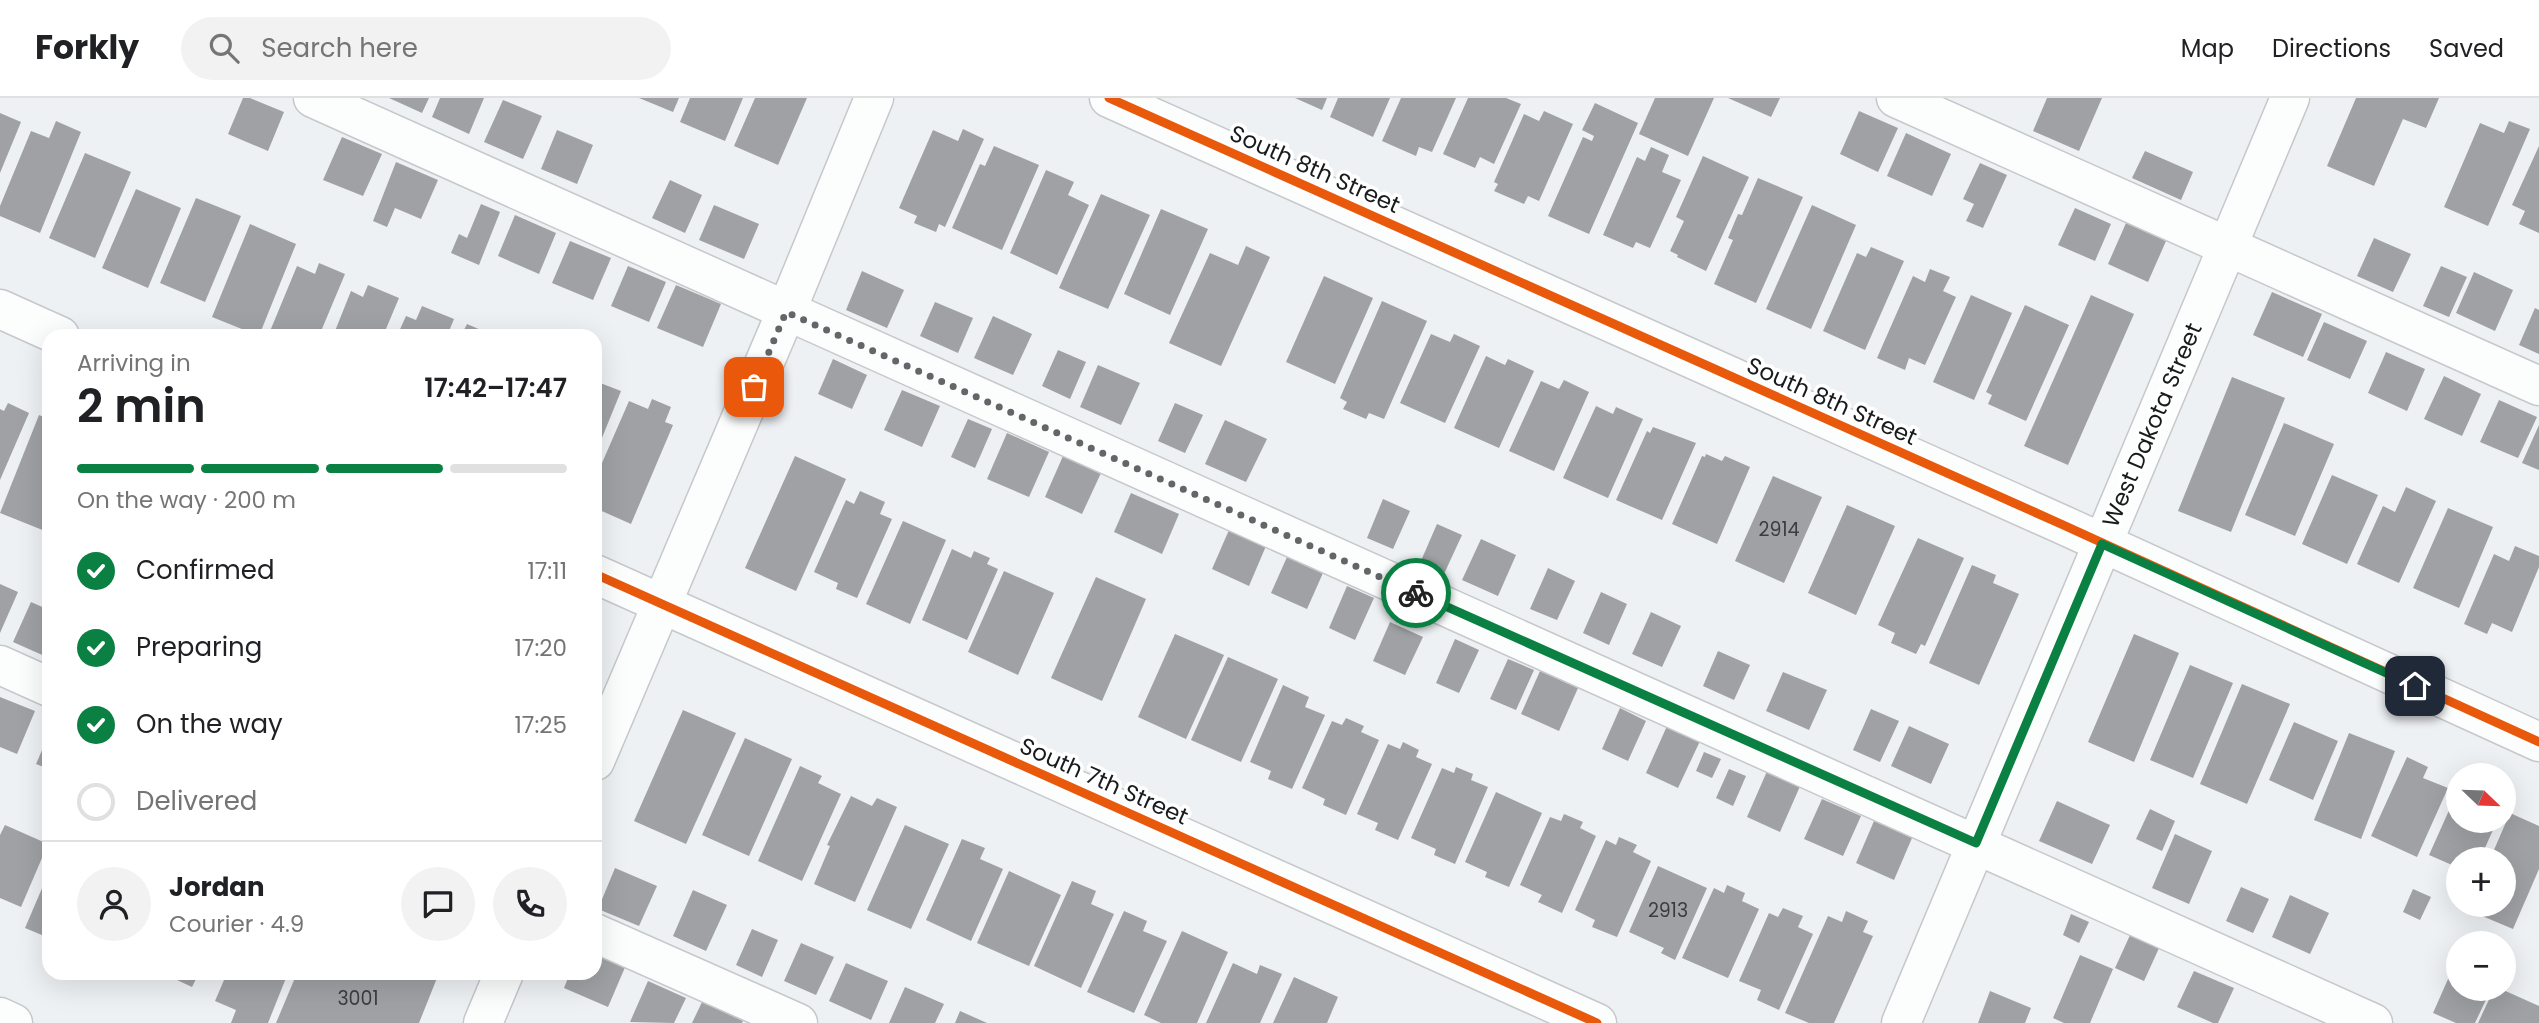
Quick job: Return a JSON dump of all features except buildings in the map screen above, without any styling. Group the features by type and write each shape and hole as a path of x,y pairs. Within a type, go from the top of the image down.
{"street":[{"path":"313,98 2373,1023"},
{"path":"602,745 874,98"},
{"name":"South 8th Street","path":"1109,98 2539,742"},
{"path":"1896,98 2539,386"},
{"name":"West Dakota Street","path":"1901,1023 2290,98"},
{"path":"0,309 44,329"},
{"name":"South 7th Street","path":"602,576 1597,1023"},
{"path":"0,665 42,684"},
{"path":"602,936 798,1023"},
{"path":"483,1023 501,980"},
{"path":"0,1017 13,1023"}],"cycle path":[{"path":"1109,98 2061,524 2539,742"},
{"path":"602,577 1597,1023"}],"way so far":[{"path":"754,387 786,312 1416,593"}],"route":[{"path":"1416,593 1976,843 2102,544 2415,686"}]}
